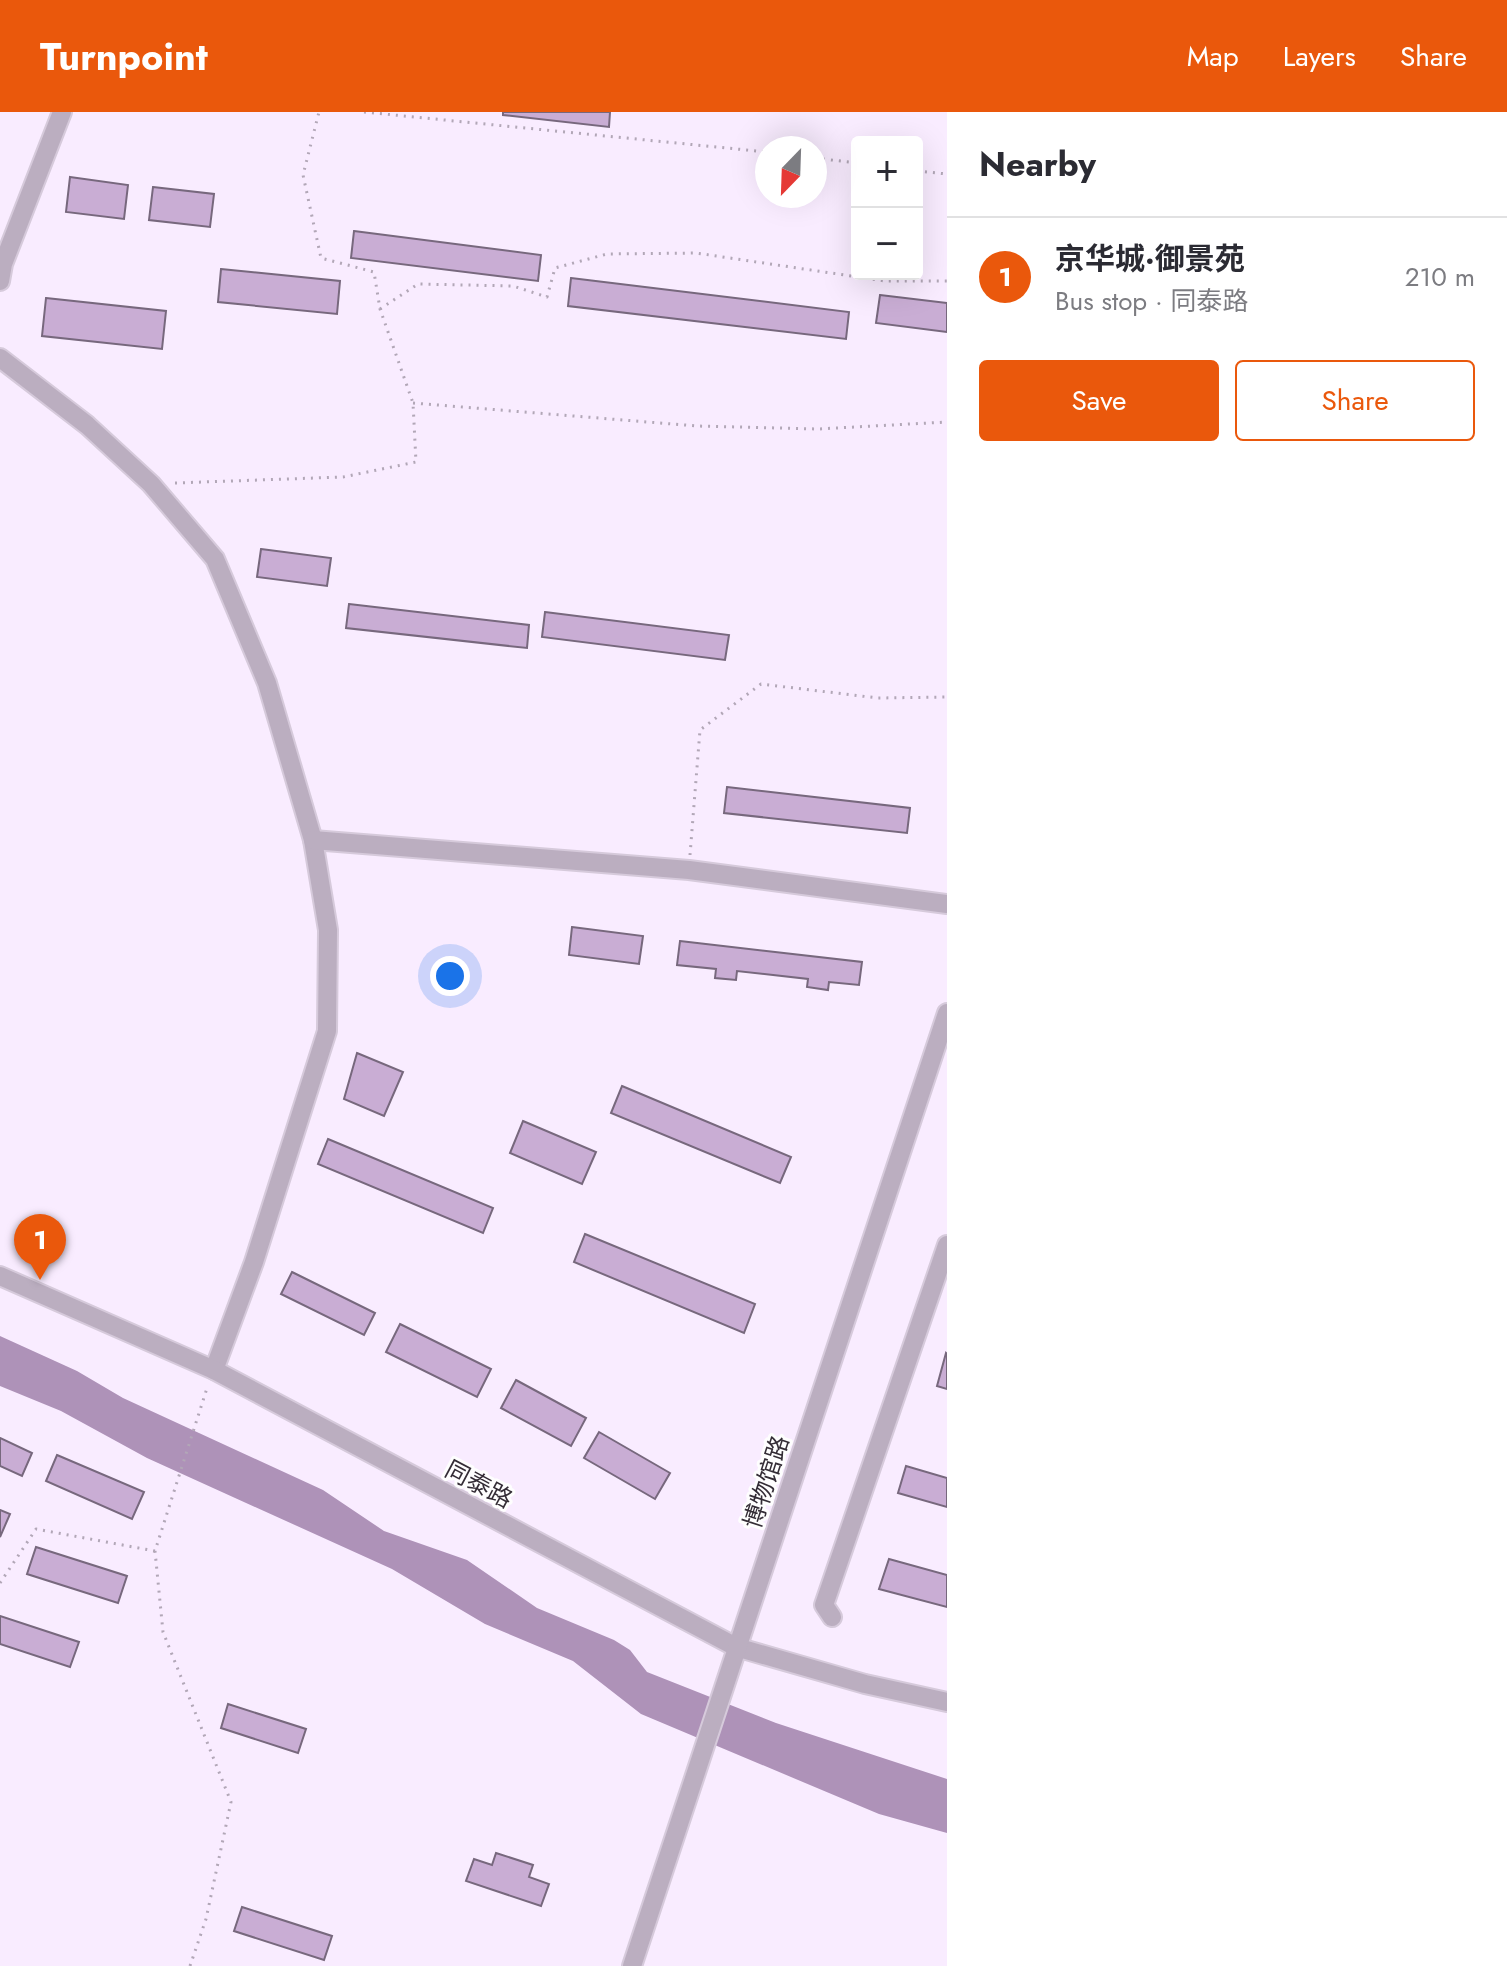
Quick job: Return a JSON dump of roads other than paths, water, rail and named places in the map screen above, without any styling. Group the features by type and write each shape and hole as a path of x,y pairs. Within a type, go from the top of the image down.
{"street":[{"path":"0,281 3,264 62,112"},
{"path":"0,358 87,425 151,484 215,559 267,683 313,840 328,930 327,1031 254,1262 214,1370"},
{"path":"313,840 689,870 947,904"},
{"name":"博物馆路","path":"632,1966 947,1013"},
{"path":"832,1617 824,1605 947,1245"},
{"name":"同泰路","path":"0,1276 214,1370 736,1647 865,1684 947,1702"}],"place":[{"name":"京华城·御景苑","path":"40,1280"}]}
